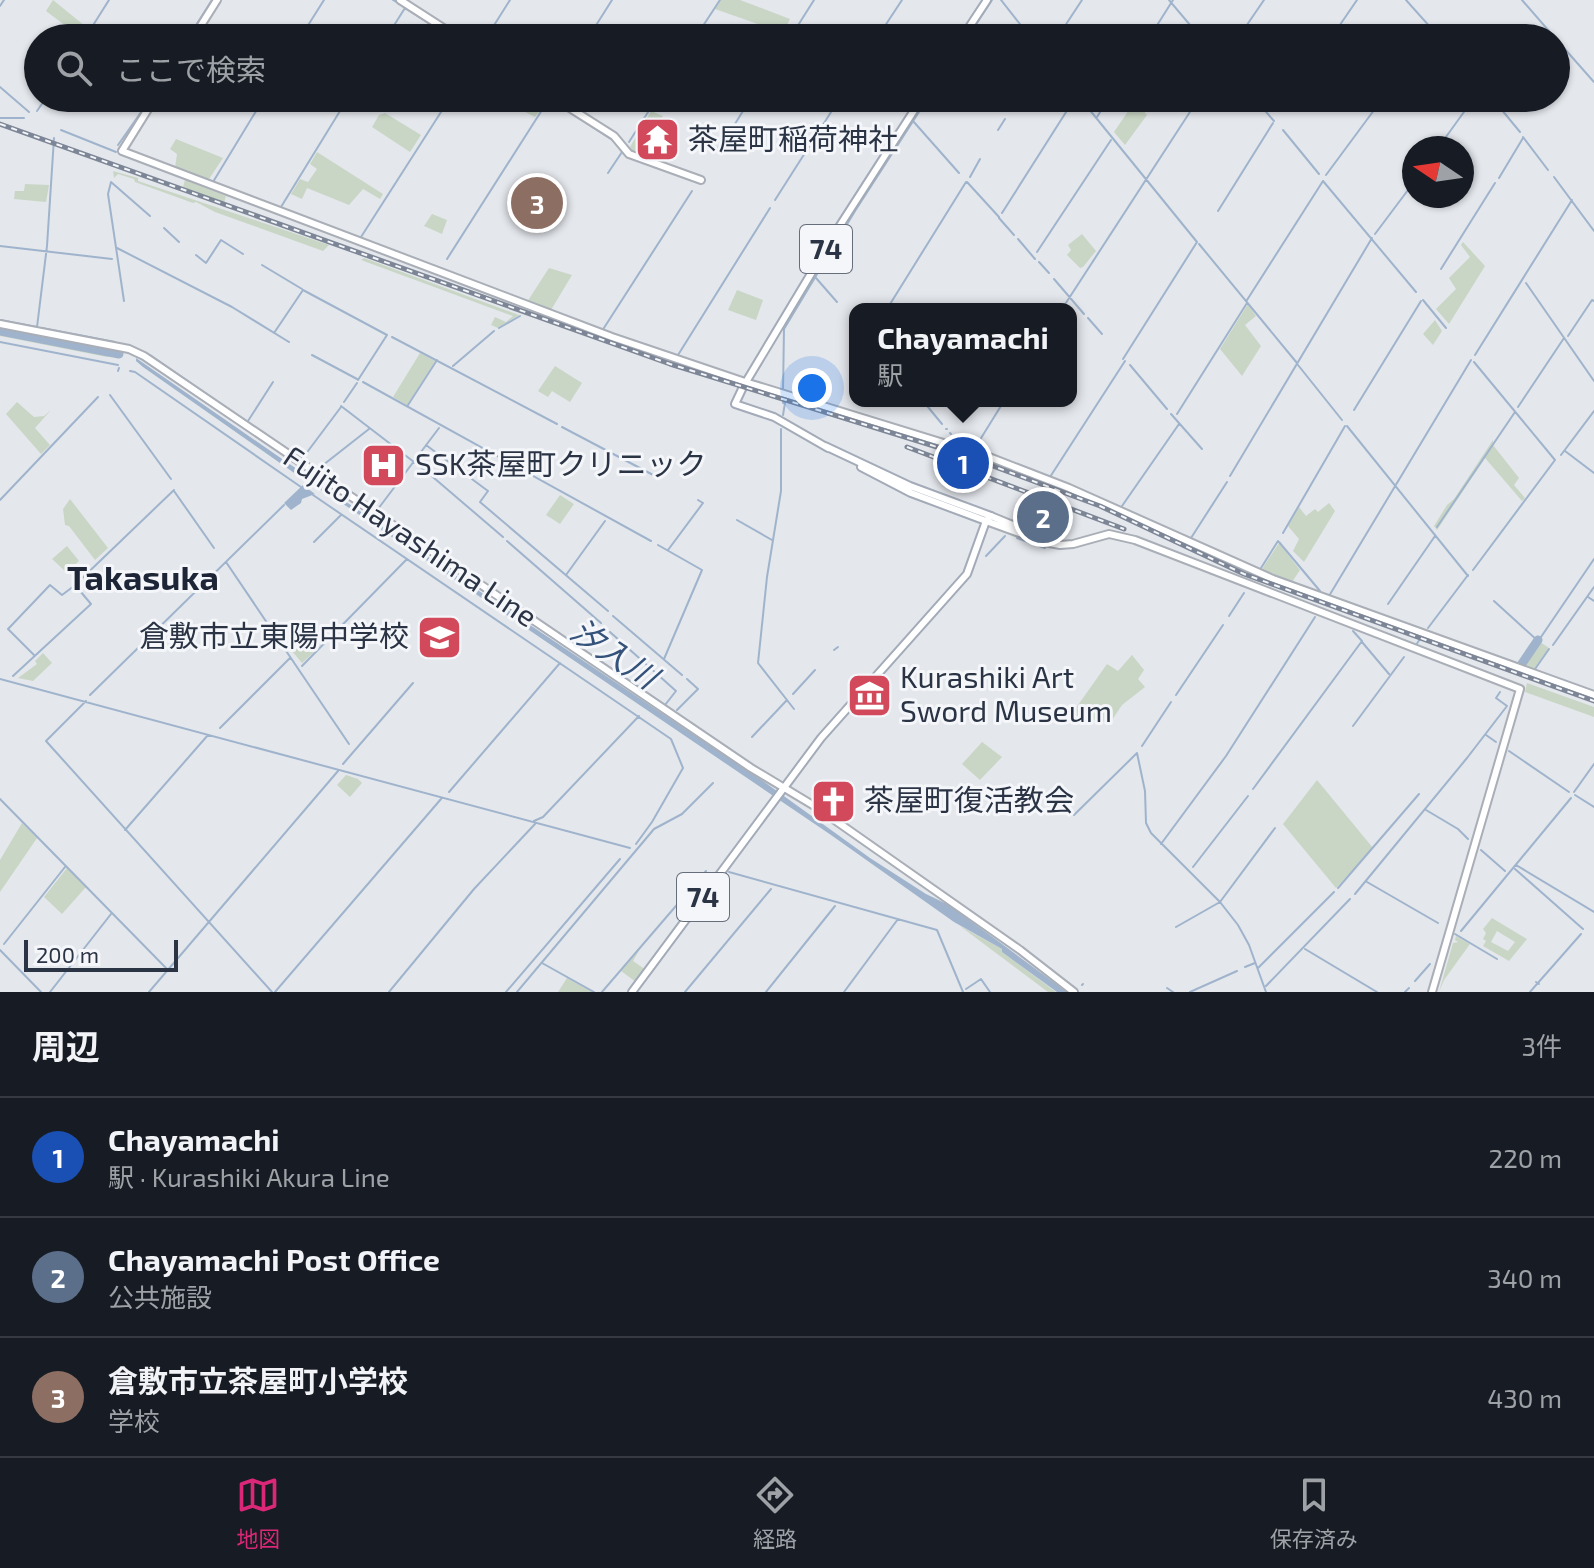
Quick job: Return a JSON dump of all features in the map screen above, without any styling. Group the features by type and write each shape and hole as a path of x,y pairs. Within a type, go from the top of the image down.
{"street":[{"path":"202,24 217,0"},
{"path":"400,0 437,24"},
{"path":"971,24 987,0"},
{"path":"146,112 122,151 604,334 745,382 989,457 1069,488 1273,579 1594,695"},
{"path":"576,112 614,136 629,154 701,180"},
{"name":"74","path":"745,382 913,112"},
{"name":"Fujito Hayashima Line","path":"0,324 129,349 144,356 1020,950 1074,992"},
{"path":"745,382 735,404 774,417 911,493 970,515 989,518"},
{"path":"825,446 989,518 1058,544 1073,544 1103,534 1123,536 1520,689"},
{"path":"874,469 908,488 911,493"},
{"path":"944,498 948,504 970,515"},
{"name":"74","path":"632,992 821,738 967,574 989,518"},
{"path":"1432,992 1525,671"}],"green space":[{"path":"53,0 83,24 63,24 46,11"},
{"path":"721,0 740,0 790,19 788,24 757,24 715,9"},
{"path":"650,112 663,116 653,135 648,133 649,126 640,134 640,143 645,140 648,145 650,142 658,146 656,155 663,157 662,161 630,147"},
{"path":"1128,112 1144,112 1147,115 1125,145 1114,132"},
{"path":"385,113 421,135 410,152 372,127 379,115"},
{"path":"176,139 223,158 209,179 175,168 177,154 170,149"},
{"path":"317,152 383,194 380,199 363,189 349,205 307,188 302,199 291,194 300,179 308,182 317,169 310,164"},
{"path":"113,171 329,245 323,251 135,182 134,179 118,174 114,178"},
{"path":"185,180 226,196 224,203 183,187"},
{"path":"25,184 49,185 46,202 14,199 15,191 24,191"},
{"path":"432,214 447,220 442,234 424,226"},
{"path":"1082,234 1096,251 1080,268 1067,255 1071,250 1068,245"},
{"path":"1463,242 1485,266 1449,324 1436,309 1456,289 1449,278 1470,257 1461,245"},
{"path":"364,258 519,315 498,328 491,325 495,317 506,322 513,316 361,260"},
{"path":"549,268 572,275 551,310 527,302"},
{"path":"737,290 763,300 756,320 728,310"},
{"path":"1248,304 1256,316 1245,325 1261,346 1242,376 1220,349"},
{"path":"1435,320 1442,331 1433,345 1423,334"},
{"path":"0,333 113,355 107,357 0,336"},
{"path":"420,353 435,361 407,405 393,397"},
{"path":"555,366 582,383 570,402 552,391 548,397 538,391"},
{"path":"17,402 34,417 44,416 51,410 35,428 50,445 41,454 6,414"},
{"path":"1493,440 1493,445 1519,478 1514,485 1525,498 1522,501 1485,458 1437,530 1434,526 1447,505"},
{"path":"560,495 574,504 560,524 546,515"},
{"path":"70,499 108,548 95,560 65,525 63,509"},
{"path":"1329,503 1335,511 1304,562 1293,551 1299,539 1288,526 1299,507 1306,516 1315,509 1318,512"},
{"path":"1279,543 1300,570 1292,582 1262,569"},
{"path":"67,546 79,561 66,572 52,559"},
{"path":"300,632 314,652 302,663 292,651 299,644 294,639"},
{"path":"1540,642 1549,648 1533,670 1522,666"},
{"path":"43,653 52,663 33,681 18,678 37,664 35,661"},
{"path":"1132,655 1144,670 1138,679 1145,687 1122,705 1110,723 1071,715 1107,664 1118,671"},
{"path":"1527,683 1594,707 1594,717 1525,692"},
{"path":"982,742 1002,757 980,780 962,764"},
{"path":"346,775 362,783 350,797 337,785"},
{"path":"1317,780 1373,848 1336,888 1283,824"},
{"path":"22,823 37,838 0,892 0,860"},
{"path":"67,868 86,887 62,914 44,897"},
{"path":"1492,918 1527,939 1509,961 1483,946 1486,933 1483,929","holes":["1497,931 1515,942 1508,951 1491,942"]},
{"path":"960,926 1002,949 1056,992 1048,992"},
{"path":"1456,936 1470,944 1439,992 1453,943 1458,942"},
{"path":"640,949 633,961 646,970 636,982 621,971"},
{"path":"567,978 592,992 558,992"}],"water":[{"path":"136,358 763,781 870,858 949,905 1067,992 1057,992 1002,949 954,922 831,835 307,482 143,367"},
{"path":"303,485 315,494 302,499 291,510 284,503"}],"waterway":[{"path":"0,6 4,0"},
{"path":"94,24 109,0"},
{"path":"197,24 212,0"},
{"path":"309,24 324,0"},
{"path":"393,0 398,3"},
{"path":"495,24 510,0"},
{"path":"597,24 612,0"},
{"path":"704,24 720,0"},
{"path":"799,24 814,0"},
{"path":"886,24 902,0"},
{"path":"976,24 992,0"},
{"path":"1001,0 1020,24"},
{"path":"1066,24 1082,0"},
{"path":"1169,0 1189,24"},
{"path":"1158,24 1173,0"},
{"path":"1248,24 1264,0"},
{"path":"1341,24 1357,0"},
{"path":"1406,0 1427,24"},
{"path":"1522,0 1543,24"},
{"path":"395,24 405,8 430,24"},
{"path":"1570,55 1594,82"},
{"path":"0,87 24,108"},
{"path":"118,145 141,112"},
{"path":"213,182 256,112"},
{"path":"281,207 339,112"},
{"path":"361,237 441,112"},
{"path":"447,259 541,112"},
{"path":"569,112 614,141"},
{"path":"629,142 648,112"},
{"path":"730,132 742,112"},
{"path":"775,200 831,112"},
{"path":"783,390 784,329 919,112"},
{"path":"1002,213 1066,112"},
{"path":"1091,112 1197,242 1123,359"},
{"path":"1097,117 1100,112"},
{"path":"1066,303 1190,112"},
{"path":"1266,112 1274,121"},
{"path":"1326,175 1373,112"},
{"path":"1447,136 1464,112"},
{"path":"1504,112 1520,132"},
{"path":"0,118 24,118"},
{"path":"998,130 1005,119"},
{"path":"913,121 959,173"},
{"path":"1218,211 1273,123"},
{"path":"61,130 116,152"},
{"path":"1283,130 1319,174"},
{"path":"1523,137 1548,170"},
{"path":"37,327 47,246 54,138"},
{"path":"1499,178 1523,138"},
{"path":"1037,252 1111,140"},
{"path":"716,152 721,143"},
{"path":"608,173 622,152"},
{"path":"124,155 515,304"},
{"path":"970,177 980,159"},
{"path":"1554,177 1594,231"},
{"path":"1323,181 1416,292"},
{"path":"1247,300 1323,181"},
{"path":"124,301 108,194 111,182 150,216"},
{"path":"891,303 966,182"},
{"path":"967,182 999,217"},
{"path":"1441,269 1495,183"},
{"path":"602,331 692,191"},
{"path":"1375,234 1402,198"},
{"path":"1475,355 1572,200"},
{"path":"678,355 770,208"},
{"path":"999,218 1014,235"},
{"path":"164,228 179,242"},
{"path":"1230,476 1372,238"},
{"path":"1018,239 1035,259"},
{"path":"196,255 206,263 221,240 243,254"},
{"path":"1199,244 1297,363"},
{"path":"0,246 112,259"},
{"path":"117,248 232,307 289,342"},
{"path":"1039,262 1049,273"},
{"path":"262,265 302,289"},
{"path":"816,278 837,302"},
{"path":"1054,279 1075,303"},
{"path":"1526,283 1594,381"},
{"path":"274,333 303,290 387,335 358,380"},
{"path":"1423,300 1446,328"},
{"path":"1354,410 1421,301"},
{"path":"1568,336 1594,301"},
{"path":"1177,414 1247,303"},
{"path":"1077,306 1084,314"},
{"path":"499,328 520,316"},
{"path":"1088,318 1102,334"},
{"path":"0,320 115,342"},
{"name":"汐入川","path":"0,331 119,354"},
{"path":"453,366 494,331"},
{"path":"392,337 557,424"},
{"path":"1518,407 1564,338"},
{"path":"0,342 118,365"},
{"path":"150,355 258,430"},
{"path":"312,355 357,379"},
{"path":"408,405 437,360"},
{"path":"1329,596 1471,360"},
{"path":"1050,477 1125,361"},
{"path":"1473,570 1555,460 1474,362"},
{"path":"1130,365 1167,409"},
{"path":"1298,365 1342,420"},
{"path":"130,371 301,487"},
{"path":"248,421 273,382"},
{"path":"363,382 651,541"},
{"path":"344,402 357,383"},
{"path":"110,395 171,479"},
{"path":"0,500 98,397"},
{"path":"783,398 783,415"},
{"path":"341,406 427,472 503,537"},
{"path":"302,459 341,407"},
{"path":"928,407 942,424"},
{"path":"956,437 978,443 1000,407"},
{"path":"1561,455 1594,411"},
{"path":"1437,527 1515,412"},
{"path":"1171,414 1202,449"},
{"path":"1122,506 1179,424"},
{"path":"1283,533 1345,426"},
{"path":"1347,426 1468,576"},
{"path":"562,427 657,477"},
{"path":"378,509 439,428"},
{"path":"318,469 369,429"},
{"path":"781,429 781,491 767,577 758,663 794,709"},
{"path":"426,445 488,491 480,502 608,611"},
{"path":"1565,451 1594,473"},
{"path":"1191,538 1227,482"},
{"path":"339,485 660,702"},
{"path":"13,676 91,604 75,585 174,490"},
{"path":"174,491 214,548"},
{"path":"313,495 671,739 683,768 636,844"},
{"path":"668,550 703,503 698,500"},
{"path":"90,695 284,505"},
{"path":"314,542 341,515"},
{"path":"737,520 772,540"},
{"path":"566,575 605,521"},
{"path":"986,556 1005,536"},
{"path":"1388,604 1435,536"},
{"path":"1017,538 1045,548"},
{"path":"507,541 601,623"},
{"path":"1261,568 1278,541"},
{"path":"1279,542 1320,591"},
{"path":"658,545 702,570 664,659"},
{"path":"302,666 407,559"},
{"path":"1541,637 1594,559"},
{"path":"226,562 349,744"},
{"path":"1256,575 1266,579"},
{"path":"1428,628 1468,575"},
{"path":"34,655 8,629 50,585 62,595 74,586"},
{"path":"1553,645 1594,587"},
{"path":"1229,616 1244,593"},
{"path":"1313,597 1341,607"},
{"path":"1588,597 1594,601"},
{"path":"1494,601 1538,641"},
{"path":"1347,609 1416,634"},
{"path":"613,616 682,675"},
{"path":"1161,844 1226,756 1315,617"},
{"path":"1176,695 1223,625"},
{"path":"1253,789 1362,641 1353,631"},
{"path":"610,632 676,691 665,705"},
{"path":"1416,645 1422,636"},
{"path":"1521,665 1538,640"},
{"path":"1437,641 1515,670"},
{"path":"1362,642 1389,674"},
{"path":"834,650 838,647"},
{"path":"1535,669 1549,649"},
{"path":"1353,726 1404,657"},
{"path":"220,728 290,658"},
{"path":"449,792 560,663"},
{"path":"793,694 815,670"},
{"path":"1531,677 1594,699"},
{"path":"0,679 630,848"},
{"path":"677,710 698,689 687,679"},
{"path":"343,764 413,683"},
{"path":"1355,894 1507,706 1496,698 1500,692"},
{"path":"752,737 787,700"},
{"path":"86,701 46,741 272,992"},
{"path":"1142,746 1171,702"},
{"path":"534,821 543,817 639,716"},
{"path":"125,830 208,735"},
{"path":"1486,735 1496,742"},
{"path":"1509,751 1569,792"},
{"path":"1074,815 1137,753 1145,791 1146,823 1151,833 1220,902 1238,925 1249,945 1266,992"},
{"path":"1574,792 1594,764"},
{"path":"149,992 338,771"},
{"path":"517,992 654,829 682,814 713,783"},
{"path":"1338,888 1419,794"},
{"path":"1575,795 1594,807"},
{"path":"1193,867 1248,796"},
{"path":"1461,931 1571,798"},
{"path":"0,799 167,969"},
{"path":"275,992 441,799"},
{"path":"1426,810 1458,829 1468,839"},
{"path":"389,992 474,889 535,824"},
{"path":"1176,927 1220,902 1275,828"},
{"path":"1481,850 1505,871"},
{"path":"506,992 620,859"},
{"path":"1516,865 1594,912"},
{"path":"4,944 65,867"},
{"path":"1515,869 1583,929"},
{"path":"602,992 706,871"},
{"path":"729,872 937,930 963,992"},
{"path":"1367,882 1438,923"},
{"path":"685,992 771,889"},
{"path":"1258,968 1334,892"},
{"path":"1266,986 1350,899"},
{"path":"766,992 835,906"},
{"path":"50,992 111,914"},
{"path":"844,992 898,919"},
{"path":"1455,934 1497,959"},
{"path":"1530,992 1581,934"},
{"path":"1305,949 1377,992"},
{"path":"0,950 41,992"},
{"path":"542,963 594,992"},
{"path":"1245,967 1255,963"},
{"path":"1415,981 1430,964"},
{"path":"1190,992 1237,971"},
{"path":"966,989 981,979 990,992"},
{"path":"1167,988 1173,992"},
{"path":"1405,992 1409,988"}],"railway":[{"path":"0,124 670,364 966,456 1100,506 1244,574 1594,701"},
{"path":"907,447 1124,529"}],"place":[{"name":"茶屋町稲荷神社","path":"657,140"},
{"name":"倉敷市立茶屋町小学校","path":"537,203"},
{"name":"Chayamachi","path":"963,463"},
{"name":"SSK茶屋町クリニック","path":"384,465"},
{"name":"Chayamachi Post Office","path":"1043,517"},
{"name":"倉敷市立東陽中学校","path":"440,637"},
{"name":"Kurashiki Art Sword Museum","path":"869,695"},
{"name":"茶屋町復活教会","path":"833,801"}],"district":[{"name":"Takasuka","path":"143,578"}]}
